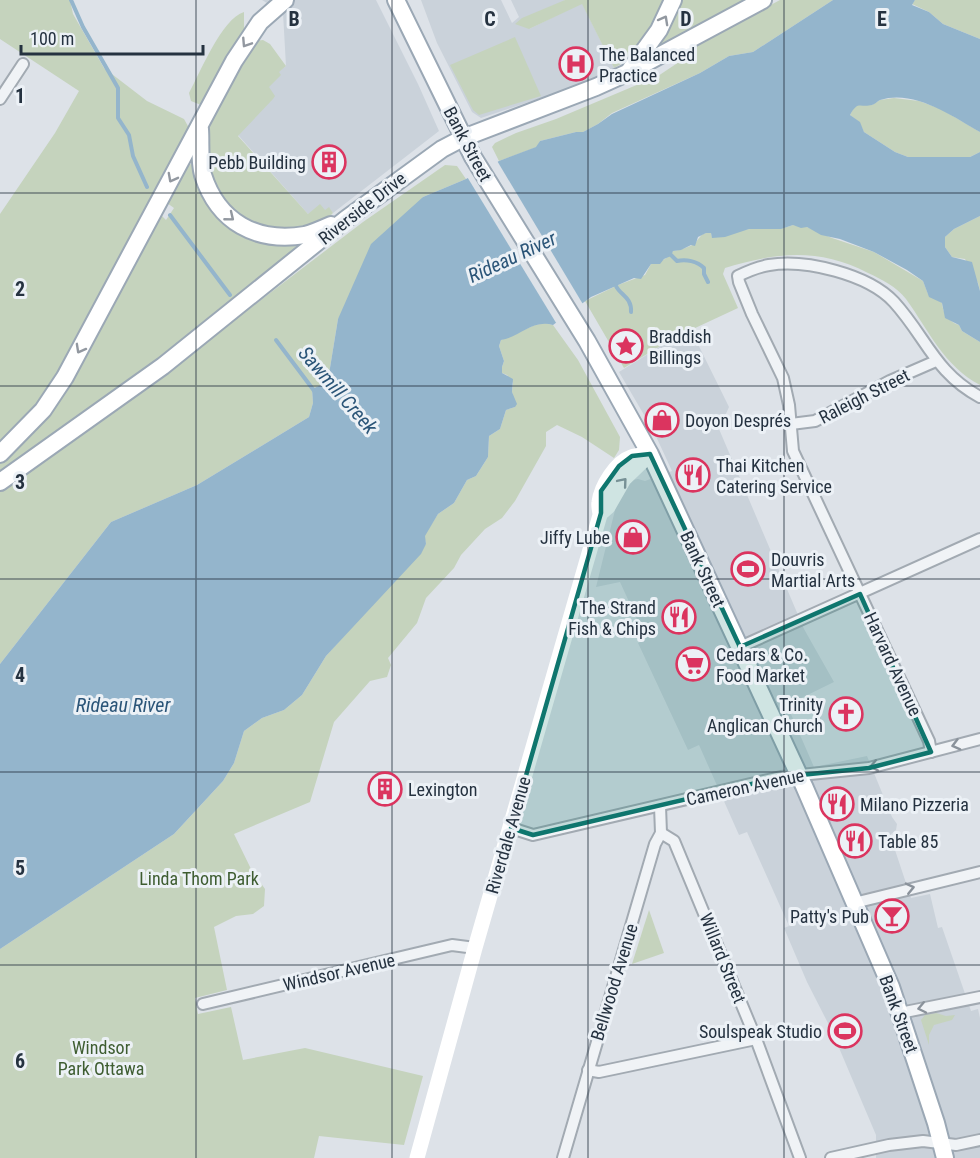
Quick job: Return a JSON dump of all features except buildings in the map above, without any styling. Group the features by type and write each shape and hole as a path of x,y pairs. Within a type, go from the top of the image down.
{"main road":[{"path":"0,454 43,411 65,377 234,61 260,22 285,0"},
{"path":"627,73 662,24 673,0"},
{"name":"Riverside Drive","path":"0,482 188,348 346,219 436,153 463,138 627,73 762,0"},
{"name":"Bank Street","path":"399,3 473,157 586,341 650,454 798,774 891,987 945,1158"},
{"path":"200,126 202,172 211,195 230,219 264,235 288,236 307,235 346,219"}],"street":[{"path":"0,99 23,64"},
{"name":"Harvard Avenue","path":"931,752 929,741 889,652 794,451 783,378 752,314 738,276 768,265 788,263 826,269 872,286 891,300 907,317 936,361"},
{"path":"936,361 963,387 980,397"},
{"name":"Raleigh Street","path":"791,424 814,422 890,381 936,361"},
{"name":"Riverdale Avenue","path":"417,1158 475,948 601,513 598,505 601,491 620,466 632,456 650,454"},
{"path":"740,647 980,539"},
{"name":"Cameron Avenue","path":"511,828 533,835 781,777 869,768 980,739"},
{"name":"Bellwood Avenue","path":"563,1158 655,844 661,833 660,806"},
{"name":"Willard Street","path":"661,833 674,841 756,1039 800,1158"},
{"path":"854,903 980,872"},
{"name":"Windsor Avenue","path":"203,1004 452,945 475,948"},
{"path":"900,1013 980,997"},
{"path":"588,1070 599,1072 756,1039"},
{"path":"831,1158 889,1145 941,1141 956,1145 980,1140"}],"highlighted area":[{"path":"650,454 740,647 860,594 931,752 869,768 781,777 533,835 511,828 601,513 601,491 619,466 632,456"}],"shaded area":[{"path":"262,0 376,0 439,131 333,213 329,208 308,214 238,135 278,72 286,66 283,13"},
{"path":"421,0 501,0 512,23 519,17 511,0 565,0 529,29 582,3 614,68 588,82 481,118 472,112 437,43"},
{"path":"690,328 729,407 719,429 804,629 834,682 787,705 814,767 867,756 897,824 896,830 890,835 911,898 930,894 938,928 942,927 971,1011 978,1009 980,1018 980,1158 876,1158 876,1135 831,1029 807,982 784,928 789,926 747,832 739,835 699,745 688,750 638,643 646,639 620,582 596,587 617,502 632,480 645,481 672,471 654,432 619,372"}],"green space":[{"path":"0,0 70,0 73,14 104,68 147,101 184,119 189,128 61,369 29,414 0,444 0,214 55,133 79,91 0,39"},
{"path":"565,0 666,0 646,39 631,56 614,68 582,4 529,29 515,24 522,18"},
{"path":"680,0 747,0 658,48"},
{"path":"780,0 833,0 753,52 729,56 700,73 612,113 583,132 540,141 537,147 499,161 492,147 495,143 658,76 697,50 696,46"},
{"path":"915,0 980,0 980,39 943,24 929,12 912,4"},
{"path":"244,12 244,29 201,105 191,101 189,93 212,47 228,24"},
{"path":"515,37 541,96 479,115 473,110 450,65"},
{"path":"263,40 270,44 286,66 269,87 275,96 273,99 238,136 308,214 320,204 325,210 329,207 333,213 324,222 296,231 247,223 214,190 209,179 207,132 234,76 255,41"},
{"path":"894,98 919,101 941,109 980,132 980,152 970,157 908,157 895,152 864,132 859,122 850,115 854,107 861,104 872,105 880,100"},
{"path":"190,164 193,165 202,189 228,223 317,237 103,403 0,472 0,464 32,435 84,359 161,215 166,220 174,208 167,203"},
{"path":"445,165 457,166 466,179 423,197 338,319 329,374 321,385 312,389 313,403 309,417 197,485 111,522 0,664 0,491 181,361 363,222"},
{"path":"980,216 980,291 965,259 952,257 945,247 945,237 954,229"},
{"path":"793,225 807,227 874,252 923,281 928,294 942,303 949,320 980,342 980,385 956,368 947,358 898,291 873,275 833,259 798,255 780,256 725,268 723,274 738,308 693,329 690,328 624,368 585,301 645,275 651,264 664,260 673,251 691,245 704,234 711,233 712,237 717,237 756,228 782,228"},
{"path":"545,323 553,325 578,360 620,437 619,450 614,458 582,437 557,425 546,432 546,446 515,501 502,518 485,529 461,555 454,568 426,598 417,623 388,658 391,665 387,677 370,681 334,722 310,802 234,834 251,869 265,889 264,906 253,914 236,916 214,927 227,990 195,998 198,1014 231,1007 243,1060 305,1048 423,1076 404,1145 319,1136 314,1158 0,1158 0,949 174,834 223,781 234,763 244,731 262,718 284,710 302,695 326,656 426,544 424,536 438,514 454,503 467,480 476,476 488,457 489,436 500,429 506,410 515,407 513,383 507,375 502,373 504,361 499,346 501,340"},
{"path":"649,910 664,953 632,964"},
{"path":"936,1013 946,1016 955,1015 952,1020 934,1025 929,1035 929,1045 921,1020 925,1015"}],"water":[{"name":"Rideau River","path":"833,0 915,0 912,5 929,12 943,24 980,39 980,132 932,106 906,98 880,100 872,105 857,106 850,115 860,122 864,132 895,152 908,157 970,157 980,152 980,216 954,229 945,237 945,247 952,257 972,262 980,291 980,342 962,331 959,325 945,318 942,303 929,297 923,281 907,270 874,252 840,239 821,235 807,227 801,228 793,225 781,229 749,229 725,237 712,238 711,233 706,233 698,237 695,246 691,245 673,251 671,256 660,264 651,264 641,279 634,278 591,297 553,325 539,324 501,340 499,346 504,361 502,373 513,379 512,392 517,404 506,410 500,429 489,436 488,457 476,476 467,480 454,503 438,514 425,536 426,544 421,554 326,656 302,695 284,710 262,718 244,731 234,763 223,781 174,834 0,949 0,664 111,522 197,485 309,417 313,403 312,389 321,385 329,374 338,319 371,244 423,197 466,179 499,161 536,147 540,141 583,132 612,114 700,73 729,56 753,52"}],"pier":[{"path":"496,159 584,306 558,326 466,175"}],"waterway":[{"name":"Sawmill Creek","path":"71,0 83,27 118,88 118,118 129,135 133,156 147,187"},
{"name":"Sawmill Creek","path":"170,215 230,295"},
{"path":"671,255 677,261 691,261 704,268 708,282"},
{"path":"616,286 630,303 631,312"},
{"name":"Sawmill Creek","path":"276,340 315,392"}],"place":[{"name":"The Balanced Practice","path":"576,64"},
{"name":"Pebb Building","path":"329,162"},
{"name":"Braddish Billings","path":"626,346"},
{"name":"Doyon Després","path":"662,420"},
{"name":"Thai Kitchen Catering Service","path":"693,475"},
{"name":"Jiffy Lube","path":"633,537"},
{"name":"Douvris Martial Arts","path":"748,569"},
{"name":"The Strand Fish & Chips","path":"679,617"},
{"name":"Cedars & Co. Food Market","path":"693,664"},
{"name":"Trinity Anglican Church","path":"846,714"},
{"name":"Lexington","path":"385,789"},
{"name":"Milano Pizzeria","path":"837,804"},
{"name":"Table 85","path":"855,841"},
{"name":"Patty's Pub","path":"892,916"},
{"name":"Soulspeak Studio","path":"845,1031"}],"park label":[{"name":"Linda Thom Park","path":"199,878"},
{"name":"Windsor Park Ottawa","path":"101,1057"}]}
